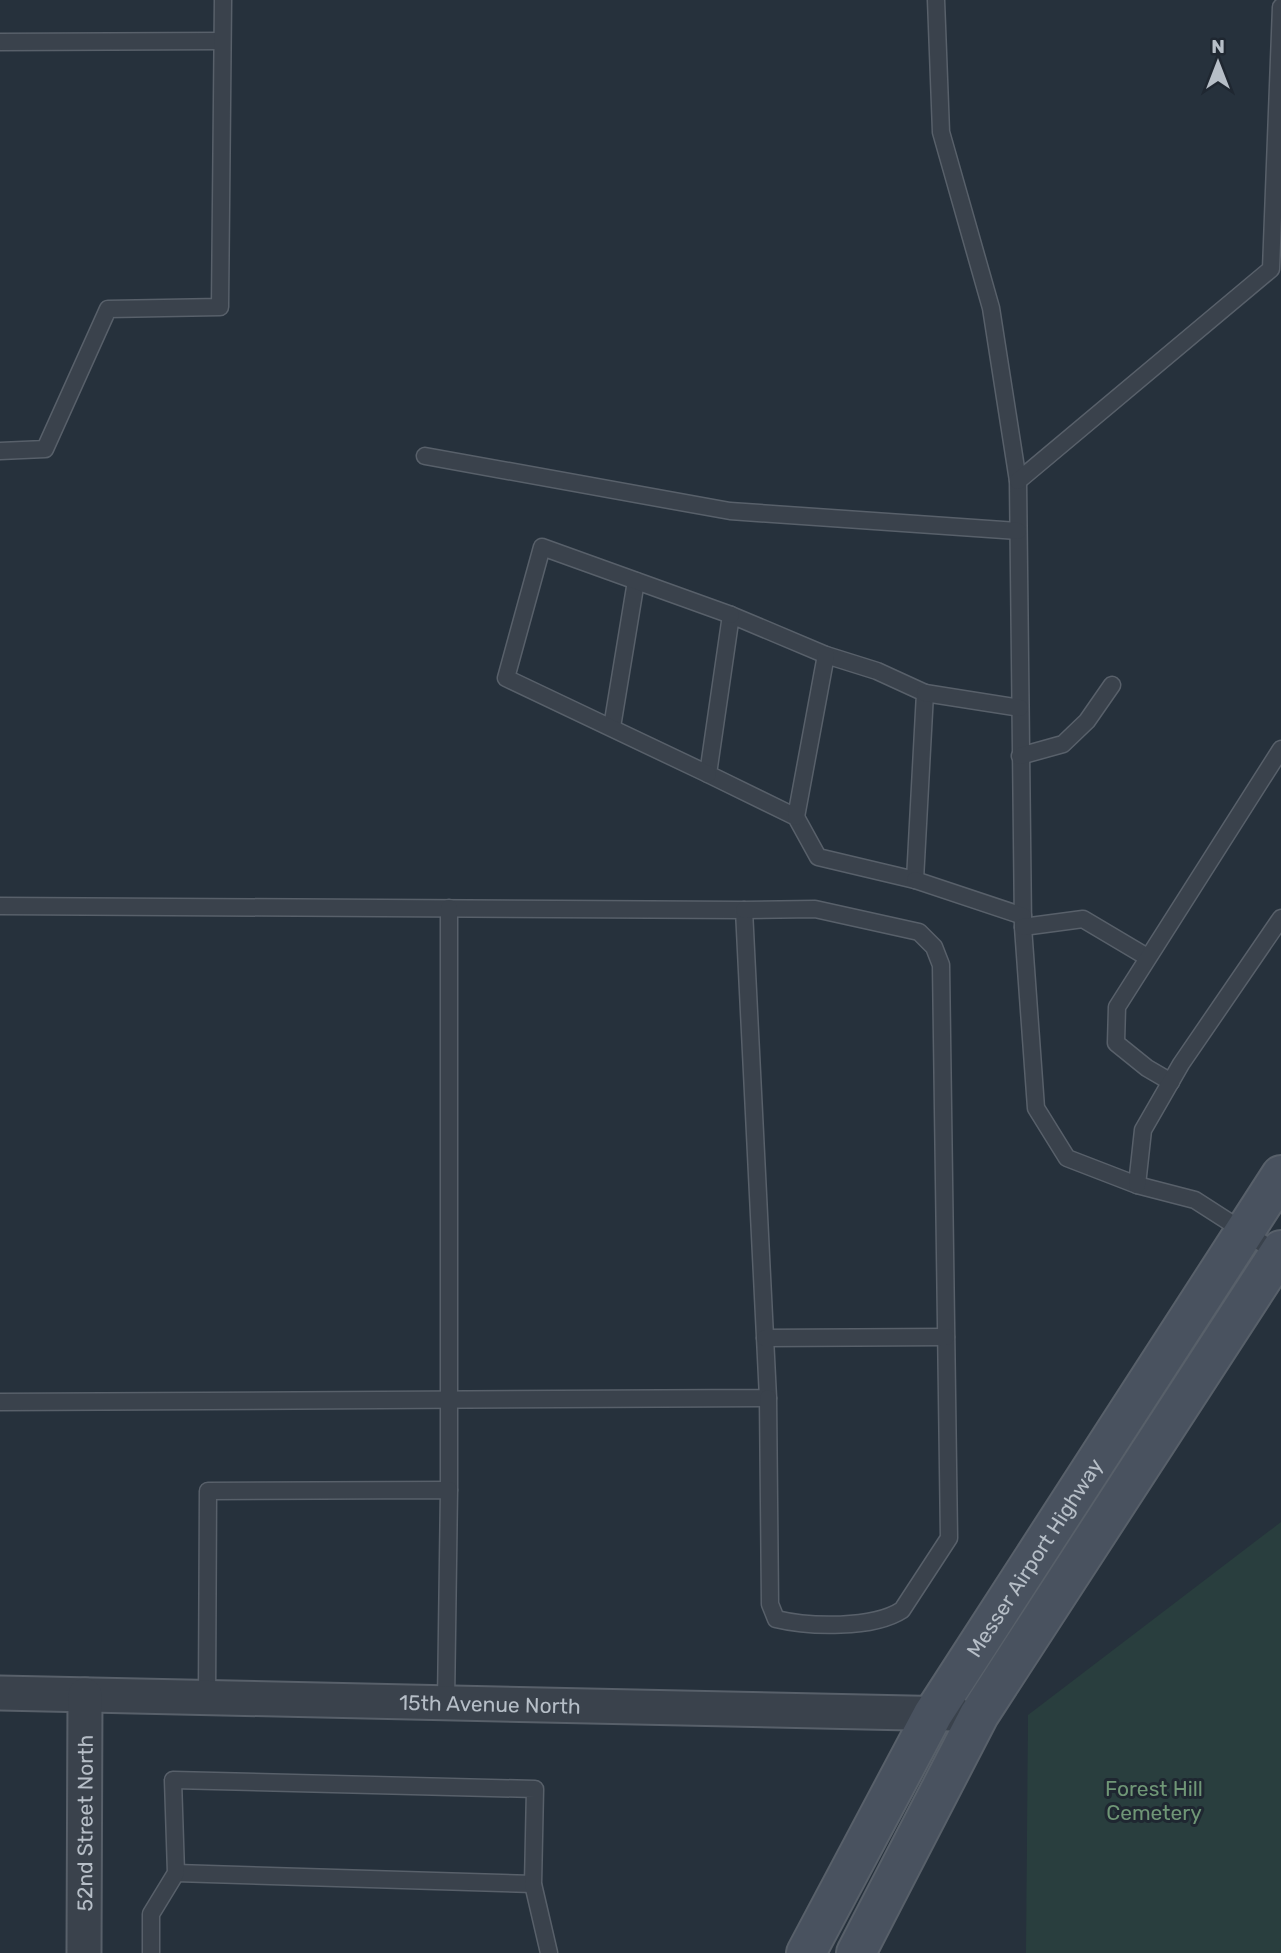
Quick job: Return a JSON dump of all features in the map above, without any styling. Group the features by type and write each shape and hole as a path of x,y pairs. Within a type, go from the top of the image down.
{"main road":[{"name":"Messer Airport Highway","path":"806,1953 933,1714 1281,1175"},
{"name":"Messer Airport Highway","path":"856,1953 979,1715 1280,1252"}],"street":[{"name":"15th Avenue North","path":"0,1693 979,1715"},
{"name":"52nd Street North","path":"84,1953 85,1695"}],"lane":[{"path":"0,451 45,449 108,309 219,307 223,0"},
{"path":"936,0 941,132 991,308 1018,481 1024,922 1036,1108 1067,1158 1137,1185 1195,1200 1280,1252"},
{"path":"1018,481 1271,269 1281,7"},
{"path":"0,42 222,41"},
{"path":"425,456 730,511 1018,531"},
{"path":"1020,708 925,693 877,671 827,655 731,615 542,547 506,678 796,817 818,857 915,880 1024,922 1083,919 1147,957"},
{"path":"612,727 636,581"},
{"path":"708,774 731,615"},
{"path":"796,817 827,655"},
{"path":"1020,756 1063,744 1087,721 1112,685"},
{"path":"915,880 925,693"},
{"path":"1171,1082 1147,1068 1116,1043 1116,1007 1281,749"},
{"path":"0,906 815,909 919,932 934,947 941,965 949,1538 902,1610 875,1622 794,1623 776,1619 770,1604 768,1398 744,910"},
{"path":"446,1703 449,1490 449,908"},
{"path":"1137,1185 1143,1130 1171,1082 1281,918"},
{"path":"765,1339 946,1337"},
{"path":"0,1402 768,1398"},
{"path":"207,1698 208,1491 449,1490"},
{"path":"151,1953 151,1914 176,1872 173,1780 536,1789 533,1884 549,1953"},
{"path":"176,1872 533,1884"}],"green space":[{"name":"Forest Hill Cemetery","path":"1281,1522 1281,1953 1026,1953 1028,1715"}]}
